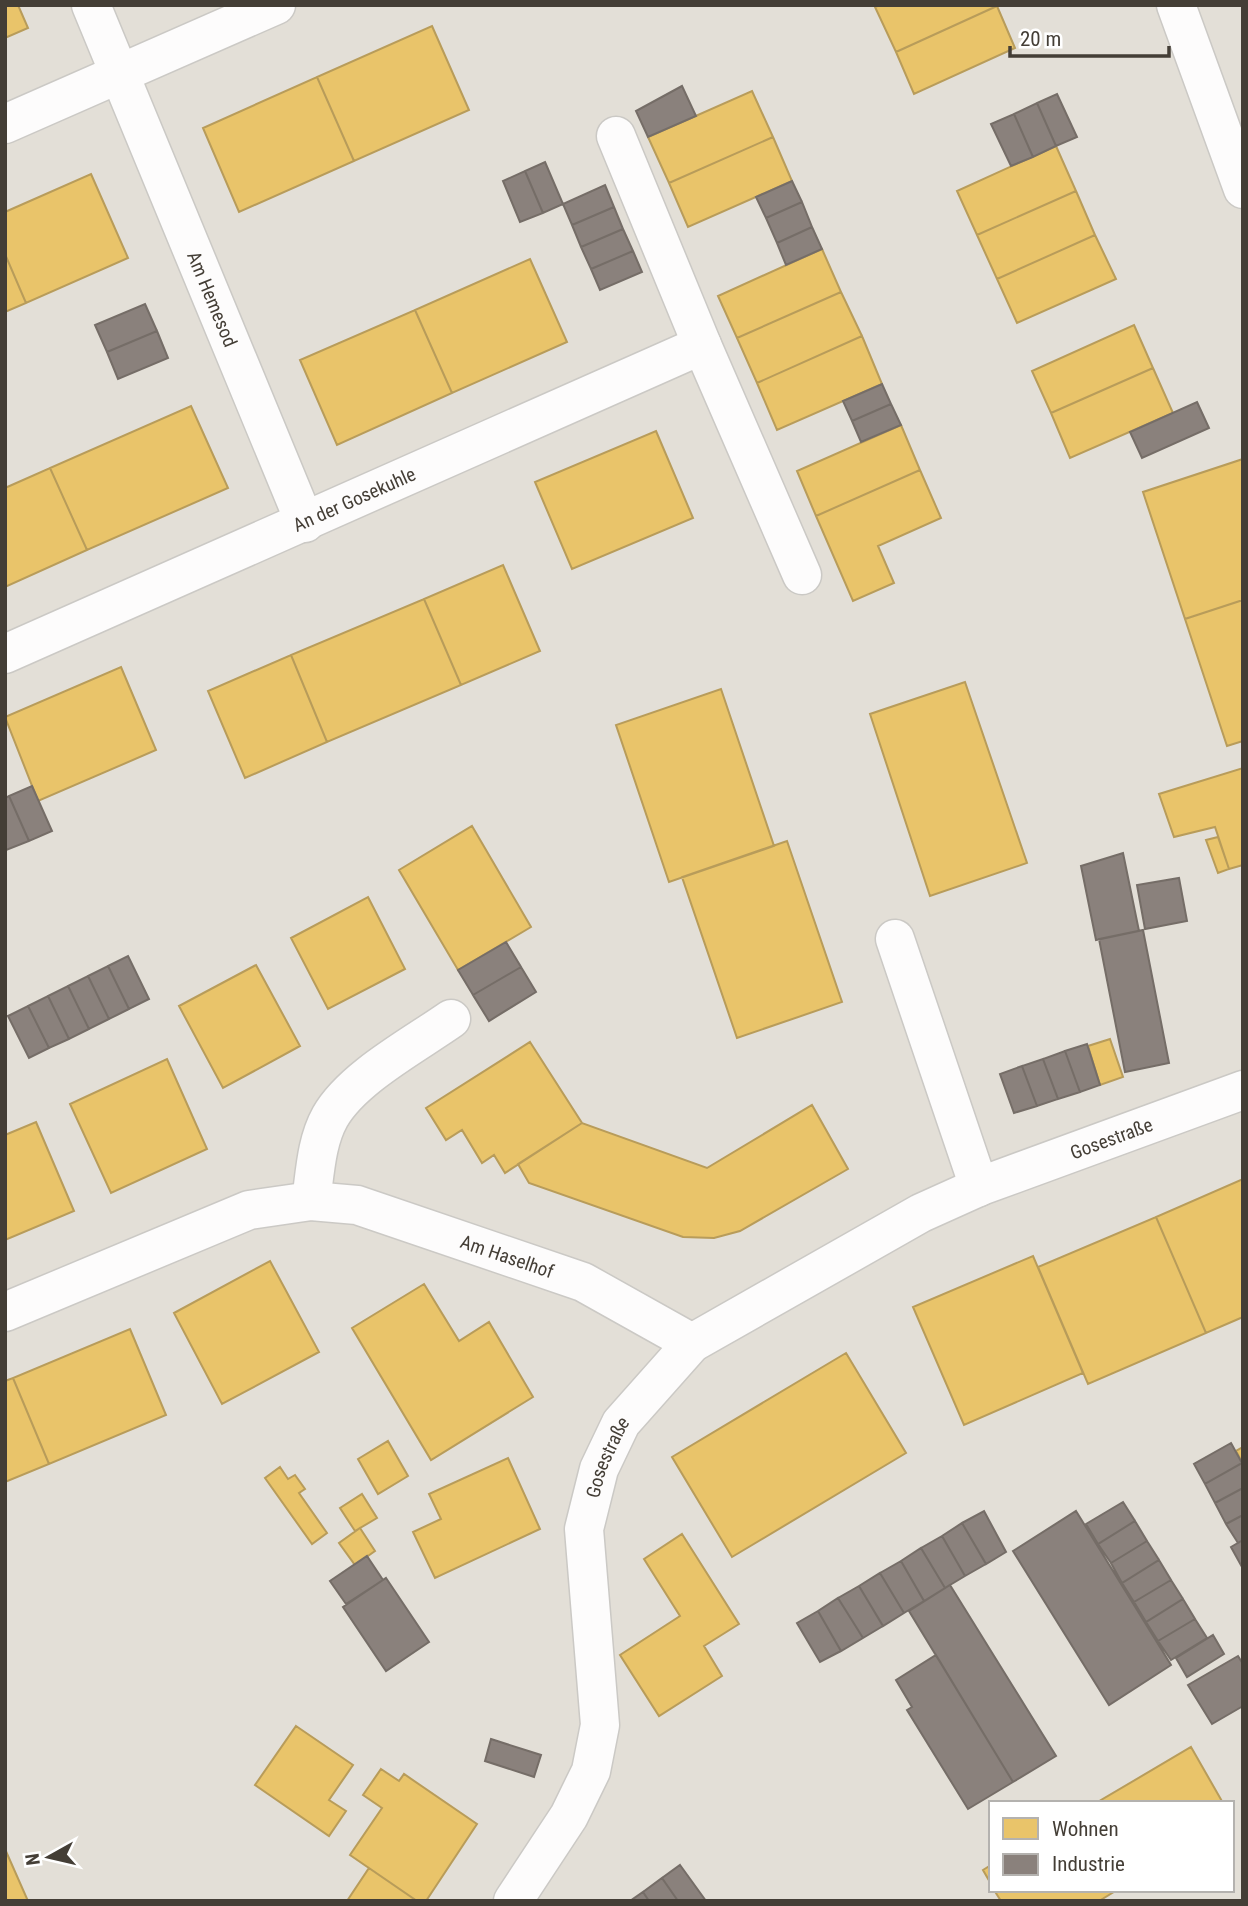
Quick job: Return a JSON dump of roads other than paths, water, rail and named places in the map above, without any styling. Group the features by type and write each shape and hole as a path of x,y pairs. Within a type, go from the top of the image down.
{"street":[{"name":"Am Hemesod","path":"91,5 122,74 305,523"},
{"path":"5,124 276,5"},
{"path":"1177,5 1243,189"},
{"path":"616,136 702,345 802,575"},
{"name":"An der Gosekuhle","path":"5,654 702,345"},
{"path":"895,939 979,1187"},
{"path":"312,1201 317,1154 330,1117 351,1092 377,1070 451,1020"},
{"name":"Gosestraße","path":"513,1901 569,1816 591,1772 600,1725 584,1529 599,1469 621,1423 692,1343 860,1245 979,1187 1243,1090"},
{"name":"Am Haselhof","path":"5,1312 193,1231 249,1210 312,1201 357,1205 583,1282 692,1343"}]}
